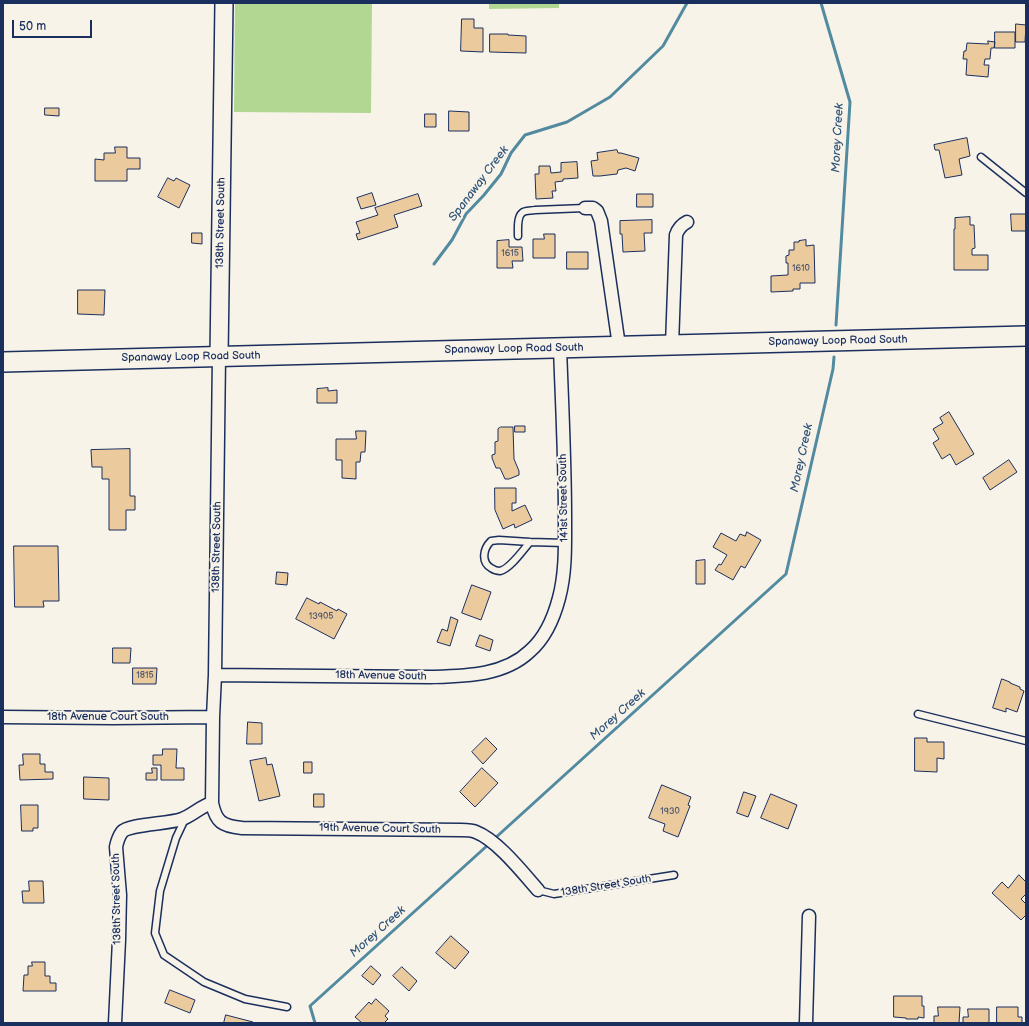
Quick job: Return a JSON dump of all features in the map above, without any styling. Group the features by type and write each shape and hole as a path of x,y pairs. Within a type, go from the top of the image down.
{"main road":[{"name":"Spanaway Loop Road South","path":"3,362 1026,336"}],"street":[{"name":"138th Street South","path":"115,1023 120,895 116,847 118,840 122,832 132,827 173,822 186,817 205,805 212,803 224,3"},
{"path":"585,208 593,208 601,221 619,346"},
{"path":"672,345 676,235 682,224 687,222"},
{"name":"141st Street South","path":"538,643 553,617 559,598 564,566 565,497 560,348"},
{"name":"18th Avenue South","path":"215,675 462,676 479,674 505,667 516,662 531,651 538,643"},
{"name":"18th Avenue Court South","path":"3,716 113,718 213,717"},
{"name":"19th Avenue Court South","path":"212,803 214,813 218,820 226,825 236,828 461,830 476,832 490,840 510,859 538,890"},
{"path":"806,1023 808,916"}],"lane":[{"path":"981,158 1026,192"},
{"path":"518,236 519,218 522,213 535,210 585,208"},
{"path":"530,542 508,568 501,571 496,571 490,568 485,562 485,550 490,541 500,540 564,543"},
{"path":"918,714 1026,741"},
{"path":"186,817 176,838 160,891 155,933 164,955 204,982 211,985 245,999 288,1007"},
{"name":"138th Street South","path":"538,890 554,894 674,876"}],"green space":[{"path":"235,3 372,3 371,113 234,112"},
{"path":"489,3 559,3 559,8 489,9"}],"building":[{"path":"462,19 474,19 474,28 483,28 483,52 461,51"},
{"path":"1016,24 1026,25 1025,42 1016,42"},
{"path":"995,32 1015,32 1015,48 995,48"},
{"path":"490,34 526,36 526,53 490,52"},
{"path":"988,41 995,42 994,48 991,48 990,59 985,59 984,65 989,65 988,77 966,75 967,59 963,59 967,43 988,44"},
{"path":"45,108 59,108 59,116 45,115"},
{"path":"449,111 469,112 469,131 449,131"},
{"path":"425,114 436,114 436,127 425,127"},
{"path":"967,138 970,156 959,159 962,175 945,178 939,150 935,150 934,145"},
{"path":"115,147 127,147 127,158 140,158 140,169 127,169 127,181 95,181 95,159 104,160 104,153 115,153"},
{"path":"617,150 618,153 639,158 635,171 626,168 618,170 617,174 593,176 591,161 598,160 597,153"},
{"path":"577,162 578,178 563,179 563,181 555,182 556,191 552,191 553,198 536,199 535,174 539,174 539,166 550,166 551,173 561,172 561,163"},
{"path":"168,178 174,181 176,178 190,185 179,208 158,197"},
{"path":"372,193 376,205 361,209 357,198"},
{"path":"418,194 422,206 394,215 398,227 358,240 356,234 360,233 356,222 378,215 375,208"},
{"path":"637,194 653,194 653,207 637,207"},
{"path":"1011,214 1026,214 1026,231 1012,231"},
{"path":"970,217 970,225 974,225 975,248 972,249 972,255 988,255 988,270 954,270 955,218"},
{"path":"652,220 652,233 644,233 645,251 623,252 622,234 620,234 620,221"},
{"path":"192,233 202,233 202,244 192,243"},
{"path":"544,234 555,234 555,258 533,258 533,239 544,239"},
{"path":"509,240 509,247 522,247 523,261 512,261 513,268 497,268 497,241"},
{"path":"806,240 806,246 814,245 815,283 800,283 800,289 793,289 793,291 771,292 771,276 788,275 788,263 786,263 786,256 789,255 789,250 794,250 794,242"},
{"path":"567,252 588,252 588,269 567,269"},
{"path":"78,290 105,290 104,315 78,314"},
{"path":"328,388 328,391 337,390 337,403 317,403 317,389"},
{"path":"949,412 974,454 956,465 950,454 942,459 933,443 939,439 933,429 943,423 940,418"},
{"path":"515,426 525,426 525,432 515,432"},
{"path":"501,427 513,427 514,459 519,475 509,479 505,479 500,468 496,468 492,458 492,455 495,454 495,442 498,441 498,429"},
{"path":"356,431 366,431 365,452 361,452 360,462 356,462 356,479 342,478 342,460 336,460 336,439 356,439"},
{"path":"130,449 130,496 135,496 135,510 126,510 126,530 109,530 109,479 102,479 102,467 92,467 91,450"},
{"path":"1009,460 1017,472 990,490 983,478"},
{"path":"495,488 516,488 516,503 512,503 512,511 525,505 532,520 515,528 514,524 503,529 495,510"},
{"path":"747,532 761,540 745,568 741,566 733,580 715,570 719,564 721,565 727,555 713,547 721,533 736,541 740,534 745,536"},
{"path":"14,546 58,546 59,601 43,601 44,607 15,607"},
{"path":"705,560 705,584 696,584 696,561"},
{"path":"277,572 288,573 287,585 276,584"},
{"path":"472,585 491,592 481,620 462,613"},
{"path":"307,598 319,604 320,602 337,611 338,609 347,614 334,639 296,619"},
{"path":"451,617 458,620 450,646 437,642 442,629 447,631"},
{"path":"480,635 493,640 490,651 476,646"},
{"path":"113,648 131,648 130,663 113,663"},
{"path":"133,668 157,668 156,684 133,684"},
{"path":"1002,679 1020,687 1020,689 1024,691 1017,712 1006,708 1006,712 993,708"},
{"path":"248,722 262,723 262,744 247,744"},
{"path":"486,738 497,749 483,764 472,752"},
{"path":"915,738 927,738 927,742 944,742 944,759 937,758 937,772 915,771"},
{"path":"163,749 177,749 176,768 184,768 184,780 161,780 161,765 153,765 153,755 162,755"},
{"path":"23,754 40,754 40,764 45,764 45,772 53,772 53,779 20,780 19,765 23,765"},
{"path":"266,758 267,765 272,764 280,796 259,801 250,761"},
{"path":"304,762 312,762 312,773 304,773"},
{"path":"152,768 157,768 157,780 146,780 146,773 152,773"},
{"path":"482,768 498,783 475,807 460,792"},
{"path":"84,777 109,778 109,800 84,799"},
{"path":"662,785 691,797 688,805 690,806 678,837 663,831 665,824 649,818"},
{"path":"744,792 756,796 748,817 737,813"},
{"path":"314,794 324,794 324,807 314,807"},
{"path":"771,794 797,805 788,829 761,818"},
{"path":"21,805 38,805 38,828 33,828 33,831 22,831"},
{"path":"1019,875 1026,882 1026,894 1021,899 1026,904 1026,915 1021,920 992,893 1002,882 1008,888"},
{"path":"29,881 43,881 44,903 23,903 22,891 29,891"},
{"path":"451,936 469,952 455,969 436,953"},
{"path":"32,962 45,962 45,976 50,976 50,983 56,983 56,991 23,991 24,975 28,975 28,966 32,966"},
{"path":"371,966 381,975 373,985 362,976"},
{"path":"402,967 417,981 409,991 393,976"},
{"path":"170,990 195,1000 190,1013 165,1003"},
{"path":"894,996 922,996 924,1018 918,1017 918,1019 906,1019 894,1017"},
{"path":"376,999 389,1011 385,1016 388,1019 384,1023 362,1023 355,1017 369,1002 371,1004"},
{"path":"938,1007 960,1007 959,1023 934,1023 934,1016 938,1016"},
{"path":"997,1007 1018,1007 1018,1017 1022,1017 1022,1023 997,1023"},
{"path":"968,1009 989,1009 989,1023 963,1023 963,1017 968,1017"},
{"path":"226,1015 253,1022 253,1023 224,1023"}],"waterway":[{"name":"Spanaway Creek","path":"434,264 452,240 466,214 501,174 511,153 525,135 567,122 610,97 663,46 687,3"},
{"name":"Morey Creek","path":"821,3 850,102 836,325"},
{"name":"Morey Creek","path":"493,840 786,574 833,369 834,357"},
{"name":"Morey Creek","path":"315,1023 310,1006 489,844"}]}
